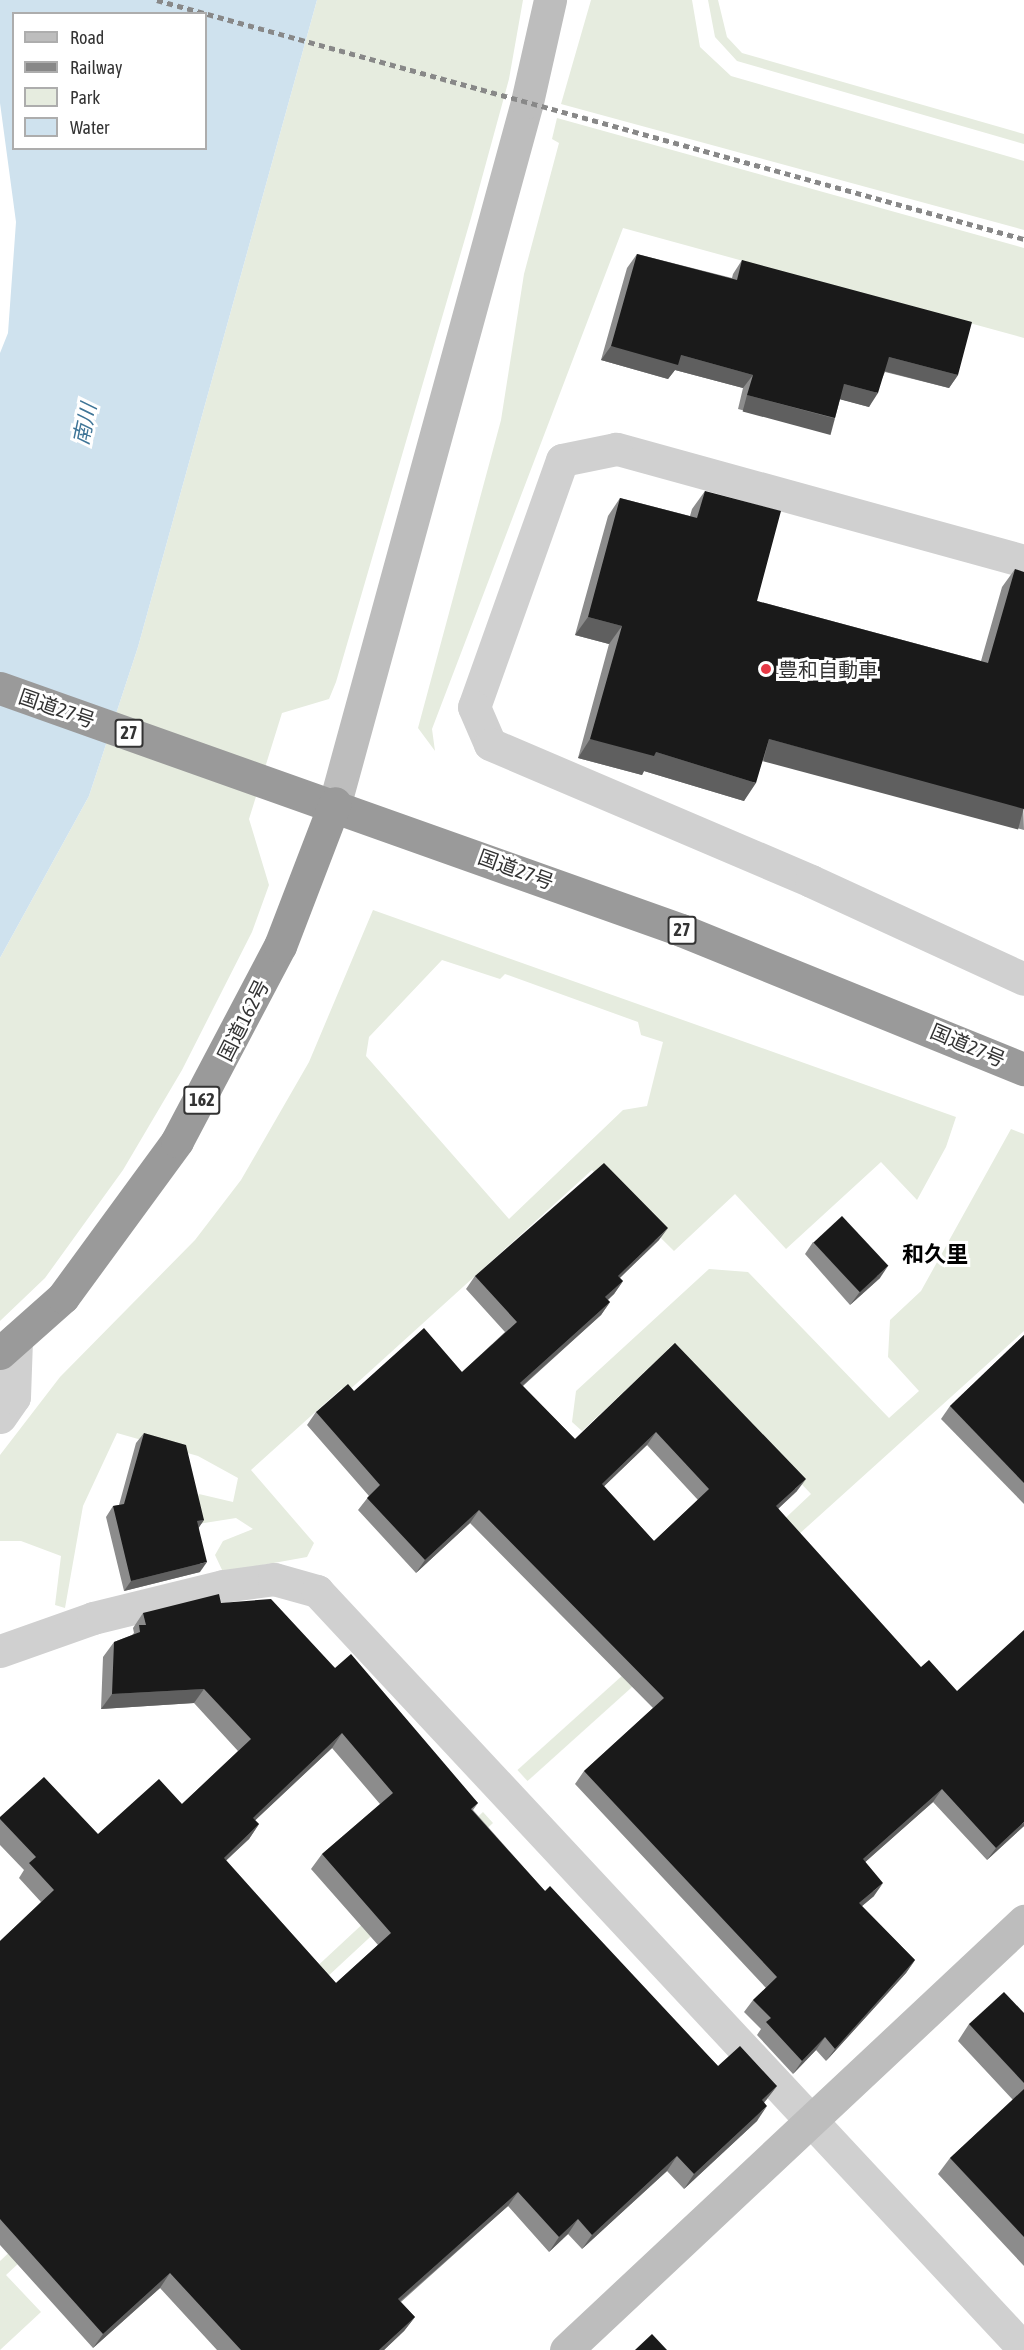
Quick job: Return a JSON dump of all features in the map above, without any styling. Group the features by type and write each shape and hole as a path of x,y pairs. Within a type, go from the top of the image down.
{"highway":[{"name":"国道27号","path":"0,688 335,803 681,930 1024,1069"},
{"name":"国道162号","path":"8,1346 63,1297 113,1233 210,1086 280,946 335,803"}],"street":[{"path":"335,803 527,102 550,0"},
{"path":"1024,561 616,449 562,460 474,707 490,744 811,881 1024,979"},
{"path":"0,1417 14,1397 8,1346"},
{"path":"0,1651 93,1618 223,1586 274,1579 317,1591 809,2123 1024,2349"},
{"path":"566,2350 1024,1921"}],"green space":[{"path":"317,0 523,0 509,79 471,218 336,682 329,699 282,713 249,819 269,885 252,932 182,1070 123,1170 45,1278 0,1321 0,958 89,796 138,647"},
{"path":"591,0 692,0 700,47 731,76 1024,161 1024,230 561,104"},
{"path":"708,0 718,0 727,37 742,53 1024,134 1024,144 737,61 715,37"},
{"path":"557,118 1024,248 1024,338 623,228 432,729 435,751 418,728 501,420 524,274 559,143 552,139"},
{"path":"373,910 956,1117 946,1147 917,1200 881,1162 786,1249 735,1194 674,1251 592,1170 346,1393 342,1388 251,1470 314,1543 307,1557 223,1572 215,1555 223,1541 253,1529 236,1518 198,1524 194,1506 199,1494 233,1502 238,1478 198,1456 117,1433 83,1506 65,1608 55,1605 61,1556 21,1541 0,1541 0,1455 60,1377 195,1240 241,1180 309,1062","holes":["442,960 500,979 505,974 638,1022 641,1035 663,1042 647,1106 623,1110 509,1219 366,1056 369,1037"]},
{"path":"1011,1129 1024,1134 1024,1331 736,1591 723,1577 811,1494 672,1347 582,1431 572,1422 576,1391 709,1269 748,1272 889,1418 919,1391 888,1357 890,1320 921,1291"},
{"path":"704,1602 714,1613 528,1781 517,1770"},
{"path":"483,1812 493,1823 6,2275 41,2312 0,2350 0,2261"}],"water":[{"name":"南川","path":"0,0 317,0 138,647 89,796 0,958 0,353 8,333 16,222 0,103"}],"building":[{"path":"637,254 737,280 742,260 972,322 958,375 889,357 878,393 844,384 835,418 747,395 753,375 681,355 678,365 611,346"},
{"name":"豊和自動車","path":"705,491 781,511 757,601 988,663 1015,569 1024,572 1024,809 769,739 756,783 656,752 654,756 590,739 622,626 588,617 620,498 697,518"},
{"path":"604,1163 668,1228 618,1276 623,1281 605,1297 610,1302 520,1383 575,1439 675,1343 806,1479 776,1506 921,1667 929,1660 957,1691 1024,1630 1024,1822 996,1848 942,1789 863,1859 883,1883 859,1903 915,1960 835,2049 825,2037 802,2061 766,2022 771,2018 753,2000 777,1977 584,1771 664,1698 479,1510 425,1560 367,1498 380,1485 316,1412 348,1384 354,1391 424,1328 462,1372 517,1322 475,1276","holes":["656,1432 709,1489 654,1541 602,1484"]},
{"path":"842,1216 888,1266 860,1292 813,1243"},
{"path":"1024,1335 1024,1483 950,1406"},
{"path":"144,1433 186,1445 204,1520 197,1521 207,1562 131,1581 113,1506 124,1504"},
{"path":"219,1594 221,1603 271,1599 335,1668 351,1654 478,1803 471,1809 545,1891 550,1886 718,2066 740,2046 777,2086 762,2100 767,2106 694,2174 677,2156 592,2235 578,2219 559,2237 518,2192 398,2299 415,2317 379,2350 241,2350 170,2273 103,2334 0,2219 0,1941 54,1890 29,1863 36,1857 0,1817 44,1777 98,1834 159,1779 182,1804 251,1739 204,1689 112,1694 114,1642 140,1632 139,1625 146,1625 143,1613","holes":["342,1733 393,1793 322,1854 391,1933 336,1983 224,1858 259,1824 253,1818"]},
{"path":"1004,1992 1024,2013 1024,2083 969,2024"},
{"path":"1024,2089 1024,2237 950,2158"},
{"path":"652,2334 667,2350 635,2350"}],"railway":[{"path":"157,0 201,12"},
{"path":"207,14 1024,239"}],"place":[{"name":"豊和自動車","path":"766,669"}],"district":[{"name":"和久里","path":"935,1255"}]}
